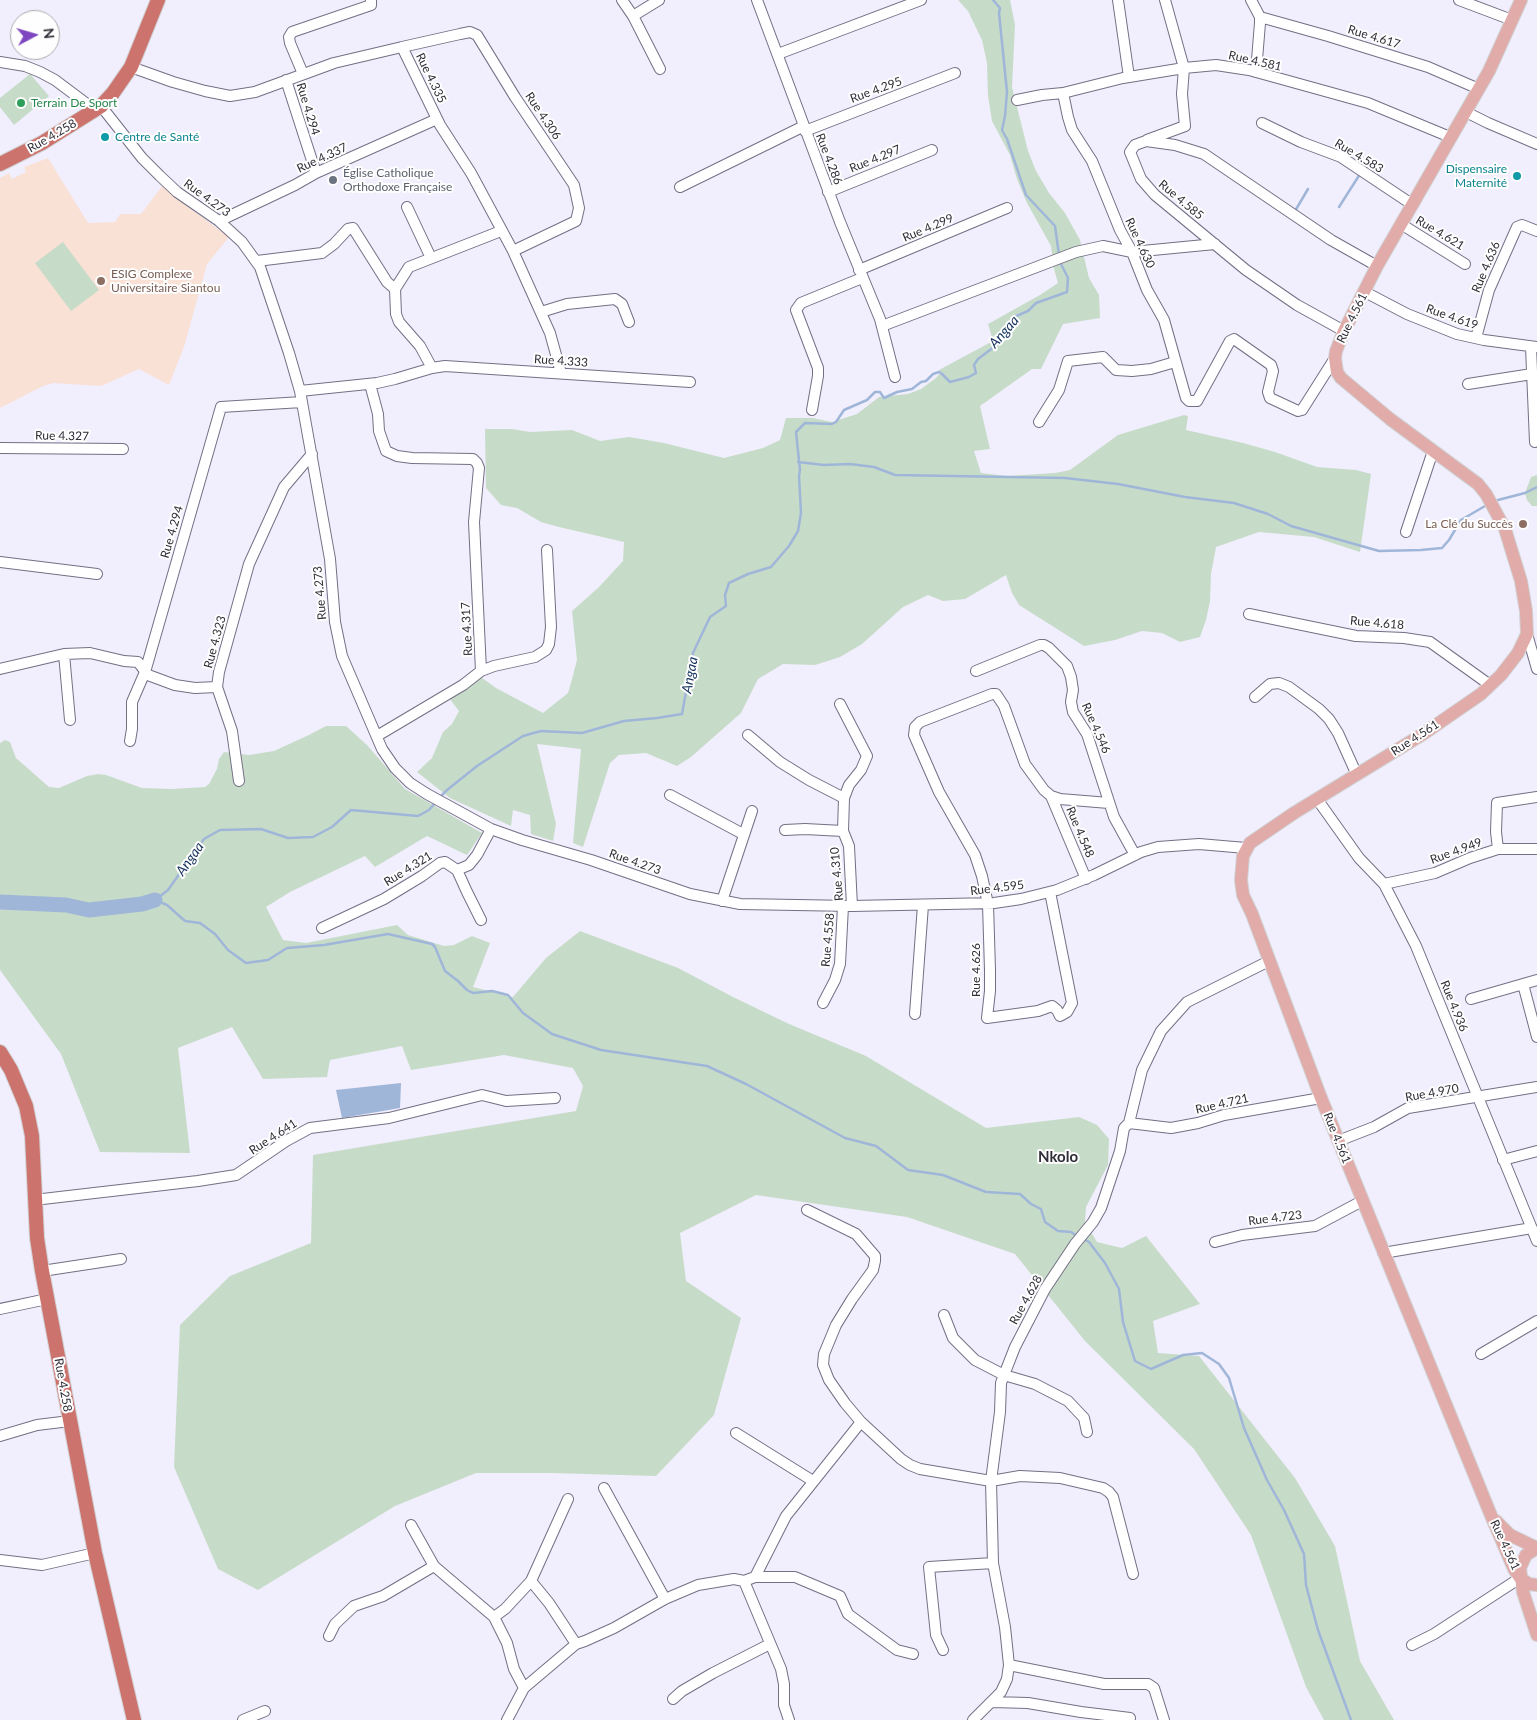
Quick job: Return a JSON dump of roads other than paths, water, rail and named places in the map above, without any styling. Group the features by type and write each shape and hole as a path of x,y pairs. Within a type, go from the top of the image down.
{"highway":[{"name":"Rue 4.258","path":"0,164 42,143 98,108 113,93 131,67 158,0"},
{"name":"Rue 4.258","path":"0,1052 11,1070 26,1106 32,1136 36,1238 95,1553 134,1720"}],"main road":[{"name":"Rue 4.561","path":"1520,1578 1514,1569 1490,1513 1321,1098 1252,914 1243,895 1241,866 1246,848 1255,839 1423,734 1481,694 1501,675 1518,654 1527,634 1526,611 1521,581 1513,552 1499,517 1486,494 1478,484 1390,419 1341,378 1336,358 1336,351 1344,331 1377,266 1479,89 1521,0"},
{"name":"Rue 4.561","path":"1490,1513 1510,1535 1534,1551 1520,1568 1520,1578 1525,1602 1537,1635"},
{"path":"1520,1578 1529,1584 1537,1585"}],"street":[{"path":"303,74 290,43 289,37 292,32 371,5 371,0"},
{"path":"622,0 633,16 660,69"},
{"path":"633,16 659,0"},
{"name":"Rue 4.286","path":"757,0 828,192 882,326 895,377"},
{"path":"778,54 921,0"},
{"path":"1118,0 1129,77"},
{"path":"1146,141 1185,126 1182,94 1184,68 1165,0"},
{"path":"1251,0 1260,17 1256,72"},
{"path":"1459,0 1512,20"},
{"name":"Rue 4.617","path":"1260,17 1428,67 1479,89"},
{"name":"Rue 4.306","path":"402,46 465,33 474,33 574,185 579,208 576,221 513,251"},
{"name":"Rue 4.335","path":"131,67 173,82 230,96 255,92 334,63 402,46 437,119 471,173 513,251 550,333 561,373"},
{"name":"Rue 4.273","path":"0,62 25,66 40,72 98,108 160,176 177,192 219,220 242,242 257,261 290,353 300,391 330,559 335,622 339,644 347,668 382,749 395,768 410,783 458,812 491,829 591,860 690,894 722,902 740,904"},
{"name":"Rue 4.581","path":"1017,100 1063,93 1129,77 1216,65 1256,72 1368,103 1450,137"},
{"name":"Rue 4.295","path":"680,187 805,128 956,73"},
{"name":"Rue 4.294","path":"286,80 316,173"},
{"name":"Rue 4.630","path":"1063,93 1072,130 1092,161 1120,230 1132,252 1147,290 1167,328 1186,398 1192,402 1197,401 1230,341 1234,339 1272,365 1273,371 1268,392 1270,398 1298,411 1302,410 1336,358"},
{"path":"1466,112 1488,124 1537,144"},
{"name":"Rue 4.337","path":"219,220 295,185 316,173 437,119"},
{"name":"Rue 4.583","path":"1262,123 1301,142 1341,157 1412,204"},
{"path":"1146,141 1175,145 1204,154 1331,240 1377,266"},
{"name":"Rue 4.585","path":"1146,141 1135,145 1130,152 1141,179 1155,195 1246,270 1297,305 1344,331"},
{"name":"Rue 4.297","path":"828,192 932,150"},
{"path":"407,207 431,258"},
{"name":"Rue 4.299","path":"812,410 818,368 796,310 801,303 1007,208"},
{"name":"Rue 4.621","path":"1401,224 1465,264"},
{"name":"Rue 4.636","path":"1476,338 1489,290 1518,227 1522,225 1537,231"},
{"path":"257,261 322,254 348,229 353,228 387,282 395,289"},
{"path":"300,391 370,384 396,379 432,368 420,346 399,322 396,314 395,289 409,267 501,231"},
{"path":"882,326 1076,252 1103,246 1132,252 1215,244"},
{"name":"Rue 4.619","path":"1364,292 1407,314 1457,334 1534,347"},
{"path":"541,312 568,304 615,299 622,304 629,322"},
{"path":"1534,347 1532,374 1535,442"},
{"path":"1039,422 1059,390 1068,361 1103,358 1116,370 1132,371 1151,369 1175,362"},
{"name":"Rue 4.333","path":"432,368 445,366 690,382"},
{"path":"1468,384 1532,374"},
{"name":"Rue 4.317","path":"370,384 386,451 397,456 412,458 473,460 477,463 479,479 474,522 481,671 457,689 377,736"},
{"name":"Rue 4.294","path":"130,741 132,702 146,672 221,407 302,402"},
{"name":"Rue 4.327","path":"0,448 123,449"},
{"path":"1406,532 1433,451"},
{"name":"Rue 4.323","path":"0,669 64,654 90,653 124,661 138,662 148,675 175,685 196,688 217,687 219,672 249,564 284,487 312,454"},
{"path":"481,671 494,666 535,657 546,650 549,644 551,627 547,550"},
{"path":"0,562 98,574"},
{"name":"Rue 4.618","path":"1249,614 1356,636 1392,637 1430,642 1490,686"},
{"path":"1527,634 1537,669"},
{"name":"Rue 4.546","path":"976,671 1034,647 1044,645 1067,666 1073,690 1072,712 1087,734 1120,830 1135,855"},
{"path":"64,654 70,720"},
{"path":"1255,697 1270,684 1279,683 1289,687 1319,709 1329,719 1338,733 1357,775"},
{"path":"217,687 232,731 239,781"},
{"name":"Rue 4.548","path":"914,727 920,722 992,694 999,696 1025,764 1044,790 1051,796 1086,879"},
{"name":"Rue 4.310","path":"840,704 867,756 862,770 849,785 844,798 843,831 849,846 848,906"},
{"name":"Rue 4.626","path":"914,727 914,735 939,792 978,863 988,904 990,977 987,1018 1029,1012 1052,1006 1060,1016 1066,1012 1072,1003 1050,892"},
{"path":"748,735 780,762 808,780 844,798"},
{"path":"670,795 743,834"},
{"path":"1051,796 1060,799 1109,802"},
{"path":"1498,849 1497,803 1537,797"},
{"name":"Rue 4.936","path":"1317,799 1359,858 1384,884 1416,946 1537,1241"},
{"path":"722,902 752,811"},
{"path":"481,920 457,870 462,869 474,860 491,829"},
{"path":"785,830 843,831"},
{"name":"Rue 4.595","path":"740,904 848,906 988,904 1050,892 1086,879 1148,849 1174,844 1246,848"},
{"name":"Rue 4.949","path":"1384,884 1435,873 1470,858 1498,849 1537,848"},
{"name":"Rue 4.321","path":"322,928 384,899 422,876 440,862 445,862 457,870"},
{"path":"915,1014 923,905"},
{"name":"Rue 4.558","path":"823,1004 835,980 840,964 848,906"},
{"name":"Rue 4.628","path":"973,1720 1001,1692 1007,1679 1009,1665 1005,1627 994,1563 991,1481 1000,1412 1001,1383 1004,1375 1016,1346 1045,1289 1102,1208 1120,1151 1124,1128 1129,1123 1142,1070 1161,1031 1186,1002 1269,961"},
{"path":"1471,999 1537,980"},
{"path":"1523,984 1537,1036"},
{"name":"Rue 4.970","path":"1338,1141 1374,1127 1408,1108 1537,1087"},
{"name":"Rue 4.641","path":"34,1200 198,1182 236,1175 286,1141 310,1128 389,1118 482,1095 506,1101 556,1098"},
{"name":"Rue 4.721","path":"1129,1123 1171,1128 1198,1123 1224,1115 1321,1098"},
{"path":"1503,1160 1537,1151"},
{"name":"Rue 4.723","path":"1215,1242 1242,1235 1315,1226 1362,1201"},
{"path":"807,1210 856,1234 875,1256 872,1270 836,1325 824,1354 823,1364 829,1380 845,1403 862,1422 901,1459 920,1469 991,1481 1020,1476 1060,1478 1103,1488 1113,1498 1133,1574"},
{"path":"1383,1253 1532,1228"},
{"path":"42,1271 121,1259"},
{"path":"0,1309 47,1299"},
{"path":"944,1314 953,1338 975,1360 1004,1375 1035,1384 1068,1401 1084,1418 1086,1432"},
{"path":"1481,1354 1537,1321"},
{"path":"0,1436 37,1425 70,1421"},
{"path":"755,1577 786,1516 862,1422"},
{"path":"736,1433 813,1481"},
{"path":"604,1488 664,1599"},
{"path":"494,1617 531,1582 568,1499"},
{"path":"411,1525 434,1566 494,1617 507,1643 514,1669 524,1688"},
{"path":"0,1560 42,1565 95,1553"},
{"path":"943,1650 936,1635 929,1567 994,1563"},
{"path":"329,1636 335,1624 354,1606 383,1596 434,1566"},
{"path":"507,1720 524,1688 576,1644 614,1628 664,1599 698,1585 734,1579 744,1581 755,1577 796,1577 840,1596 848,1614 897,1650 913,1654"},
{"path":"1412,1646 1434,1634 1520,1578"},
{"path":"744,1581 781,1669 784,1684 784,1706 789,1720"},
{"path":"531,1582 549,1603 576,1644"},
{"path":"673,1699 682,1691 713,1673 770,1644"},
{"path":"1009,1665 1104,1684 1148,1684 1154,1688 1164,1720"},
{"path":"992,1702 1028,1703 1130,1718"},
{"path":"243,1720 265,1711"}],"water":[{"path":"401,1083 400,1108 342,1118 336,1090"}],"waterway":[{"name":"Angaa","path":"993,0 1000,8 1007,92 1002,130 1007,139 1026,195 1055,226 1059,255"},
{"path":"1339,207 1360,174"},
{"path":"1295,211 1308,189"},
{"name":"Angaa","path":"439,798 477,766 523,736 541,731 582,733 624,721 682,714 693,653 710,617 726,606 725,595 729,583 748,574 771,567 789,546 798,531 801,513 800,470 796,432 805,423 832,424 836,422 844,410 867,400 875,392 880,392 884,398 897,392 912,389 921,382 926,381 933,374 939,372 950,382 976,373 974,365 978,359 998,344 1014,317 1028,311 1036,303 1067,292 1068,278 1059,260"},
{"path":"798,462 874,467 895,475 1065,478 1118,484 1185,497 1234,503 1268,514 1291,526 1379,551 1442,548 1461,520 1485,506"},
{"path":"1498,500 1525,493 1537,487"},
{"name":"Angaa","path":"155,900 168,890 204,839 220,830 261,829 288,838 313,837 332,827 351,810 418,816 429,810 436,802"},
{"path":"155,900 167,905 185,921 200,923 215,934 228,950 246,963 268,960 287,948 324,945 388,934 432,944 445,971 467,990 473,993 492,991 508,995 523,1013 552,1034 601,1050 707,1066 746,1084 845,1138 876,1146 908,1170 943,1175 986,1192 1020,1194 1031,1204 1041,1209 1045,1222 1058,1231 1071,1232 1077,1236"},
{"name":"Angaa","path":"0,902 66,905 89,910 142,904 155,900"},
{"path":"1082,1238 1089,1242 1105,1263 1119,1289 1123,1322 1135,1361 1151,1369 1183,1355 1202,1353 1219,1364 1229,1378 1244,1428 1267,1480 1284,1510 1304,1554 1306,1585 1318,1630 1351,1720"}],"place":[{"name":"Terrain De Sport","path":"21,103"},
{"name":"Centre de Santé","path":"105,137"},
{"name":"Dispensaire Maternité","path":"1517,176"},
{"name":"Église Catholique Orthodoxe Française","path":"333,180"},
{"name":"ESIG Complexe Universitaire Siantou","path":"101,281"},
{"name":"La Clé du Succès","path":"1523,524"}],"district":[{"name":"Nkolo","path":"1058,1157"}]}
